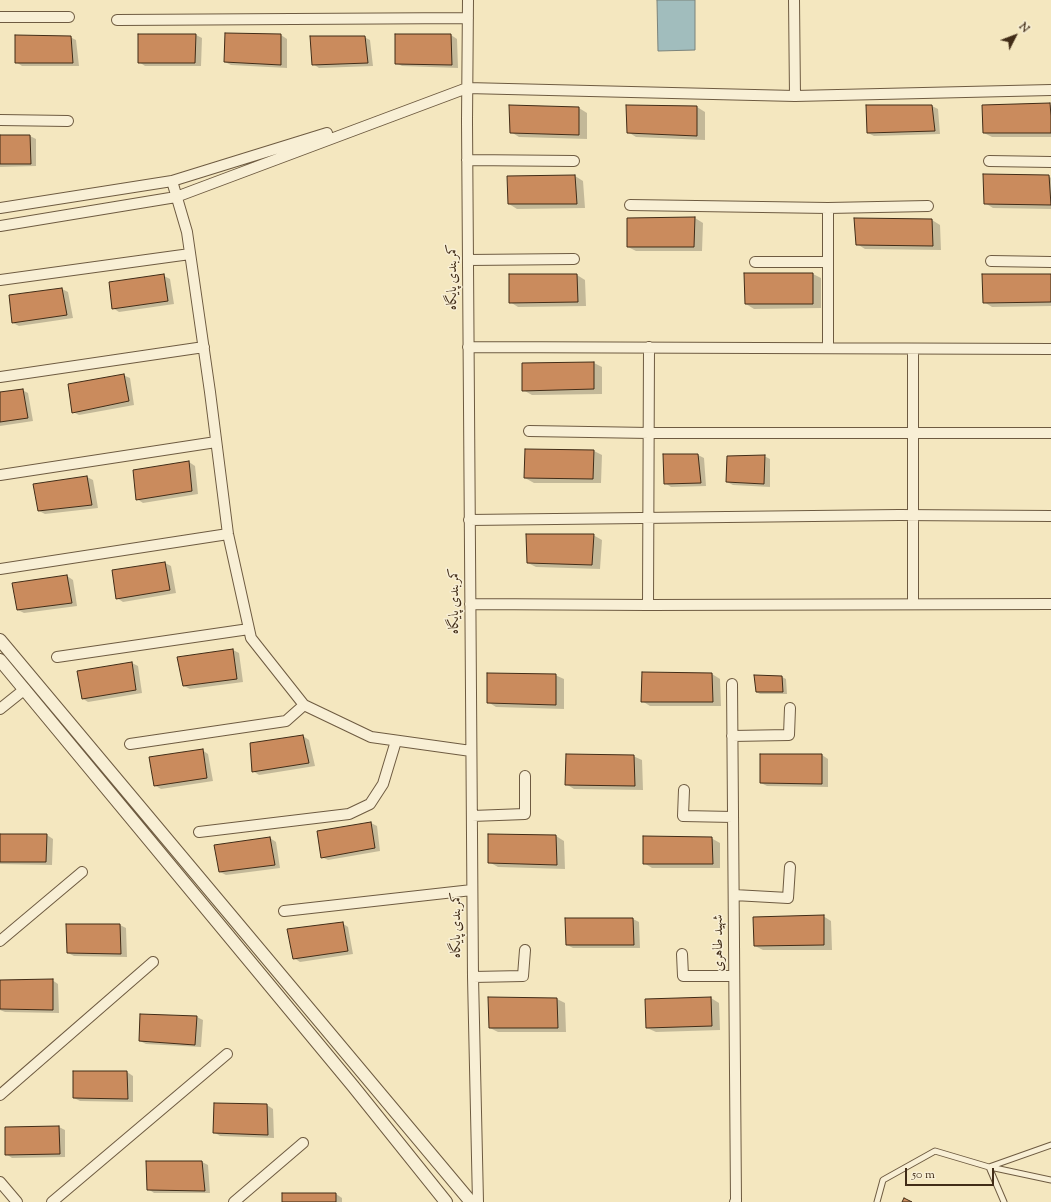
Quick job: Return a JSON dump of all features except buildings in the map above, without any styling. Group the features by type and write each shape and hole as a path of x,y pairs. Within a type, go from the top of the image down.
{"street":[{"name":"کمربندی پایگاه","path":"468,0 467,160 472,890 478,1202"},
{"path":"794,0 794,96"},
{"path":"0,17 70,17"},
{"path":"117,20 468,18"},
{"path":"0,226 176,197 467,84"},
{"path":"0,208 172,181 314,138 467,84 794,96 1051,90"},
{"path":"0,120 68,121"},
{"path":"467,160 574,161"},
{"path":"989,162 1051,162"},
{"path":"172,181 187,232 204,347 228,534 251,638 304,705 371,737 471,751"},
{"path":"630,205 828,208 928,206"},
{"path":"828,208 828,348"},
{"path":"0,280 190,254"},
{"path":"468,260 574,259"},
{"path":"991,261 1051,262"},
{"path":"755,262 828,262"},
{"path":"0,377 204,347"},
{"path":"468,347 1051,349"},
{"path":"648,606 649,348"},
{"path":"912,604 913,349"},
{"path":"529,431 649,433 1051,433"},
{"path":"0,475 216,442"},
{"path":"470,520 913,515 1051,516"},
{"path":"0,569 228,534"},
{"path":"470,604 648,606 1051,604"},
{"path":"57,657 249,629"},
{"path":"0,640 471,1202"},
{"path":"0,660 338,1068 439,1197 446,1202"},
{"name":"شهید طاهری","path":"732,684 735,1202"},
{"path":"0,709 24,689"},
{"path":"130,744 286,721 304,705"},
{"path":"732,736 789,735 790,708"},
{"path":"199,832 348,814 356,811 370,804 383,784 396,740"},
{"path":"472,816 525,814 525,776"},
{"path":"684,790 683,816 733,817"},
{"path":"734,895 788,898 790,867"},
{"path":"0,941 82,872"},
{"path":"284,912 472,890"},
{"path":"473,977 523,976 525,950"},
{"path":"682,954 682,976 734,976"},
{"path":"0,1095 153,962"},
{"path":"52,1202 227,1054"},
{"path":"338,1068 350,1057"},
{"path":"234,1202 303,1143"},
{"path":"0,1182 17,1202"}],"lane":[{"path":"989,1166 1051,1145"},
{"path":"877,1202 883,1180 936,1150 989,1166 1051,1180"},
{"path":"989,1166 1004,1202"}],"water":[{"path":"657,0 695,0 695,50 658,51"}]}
